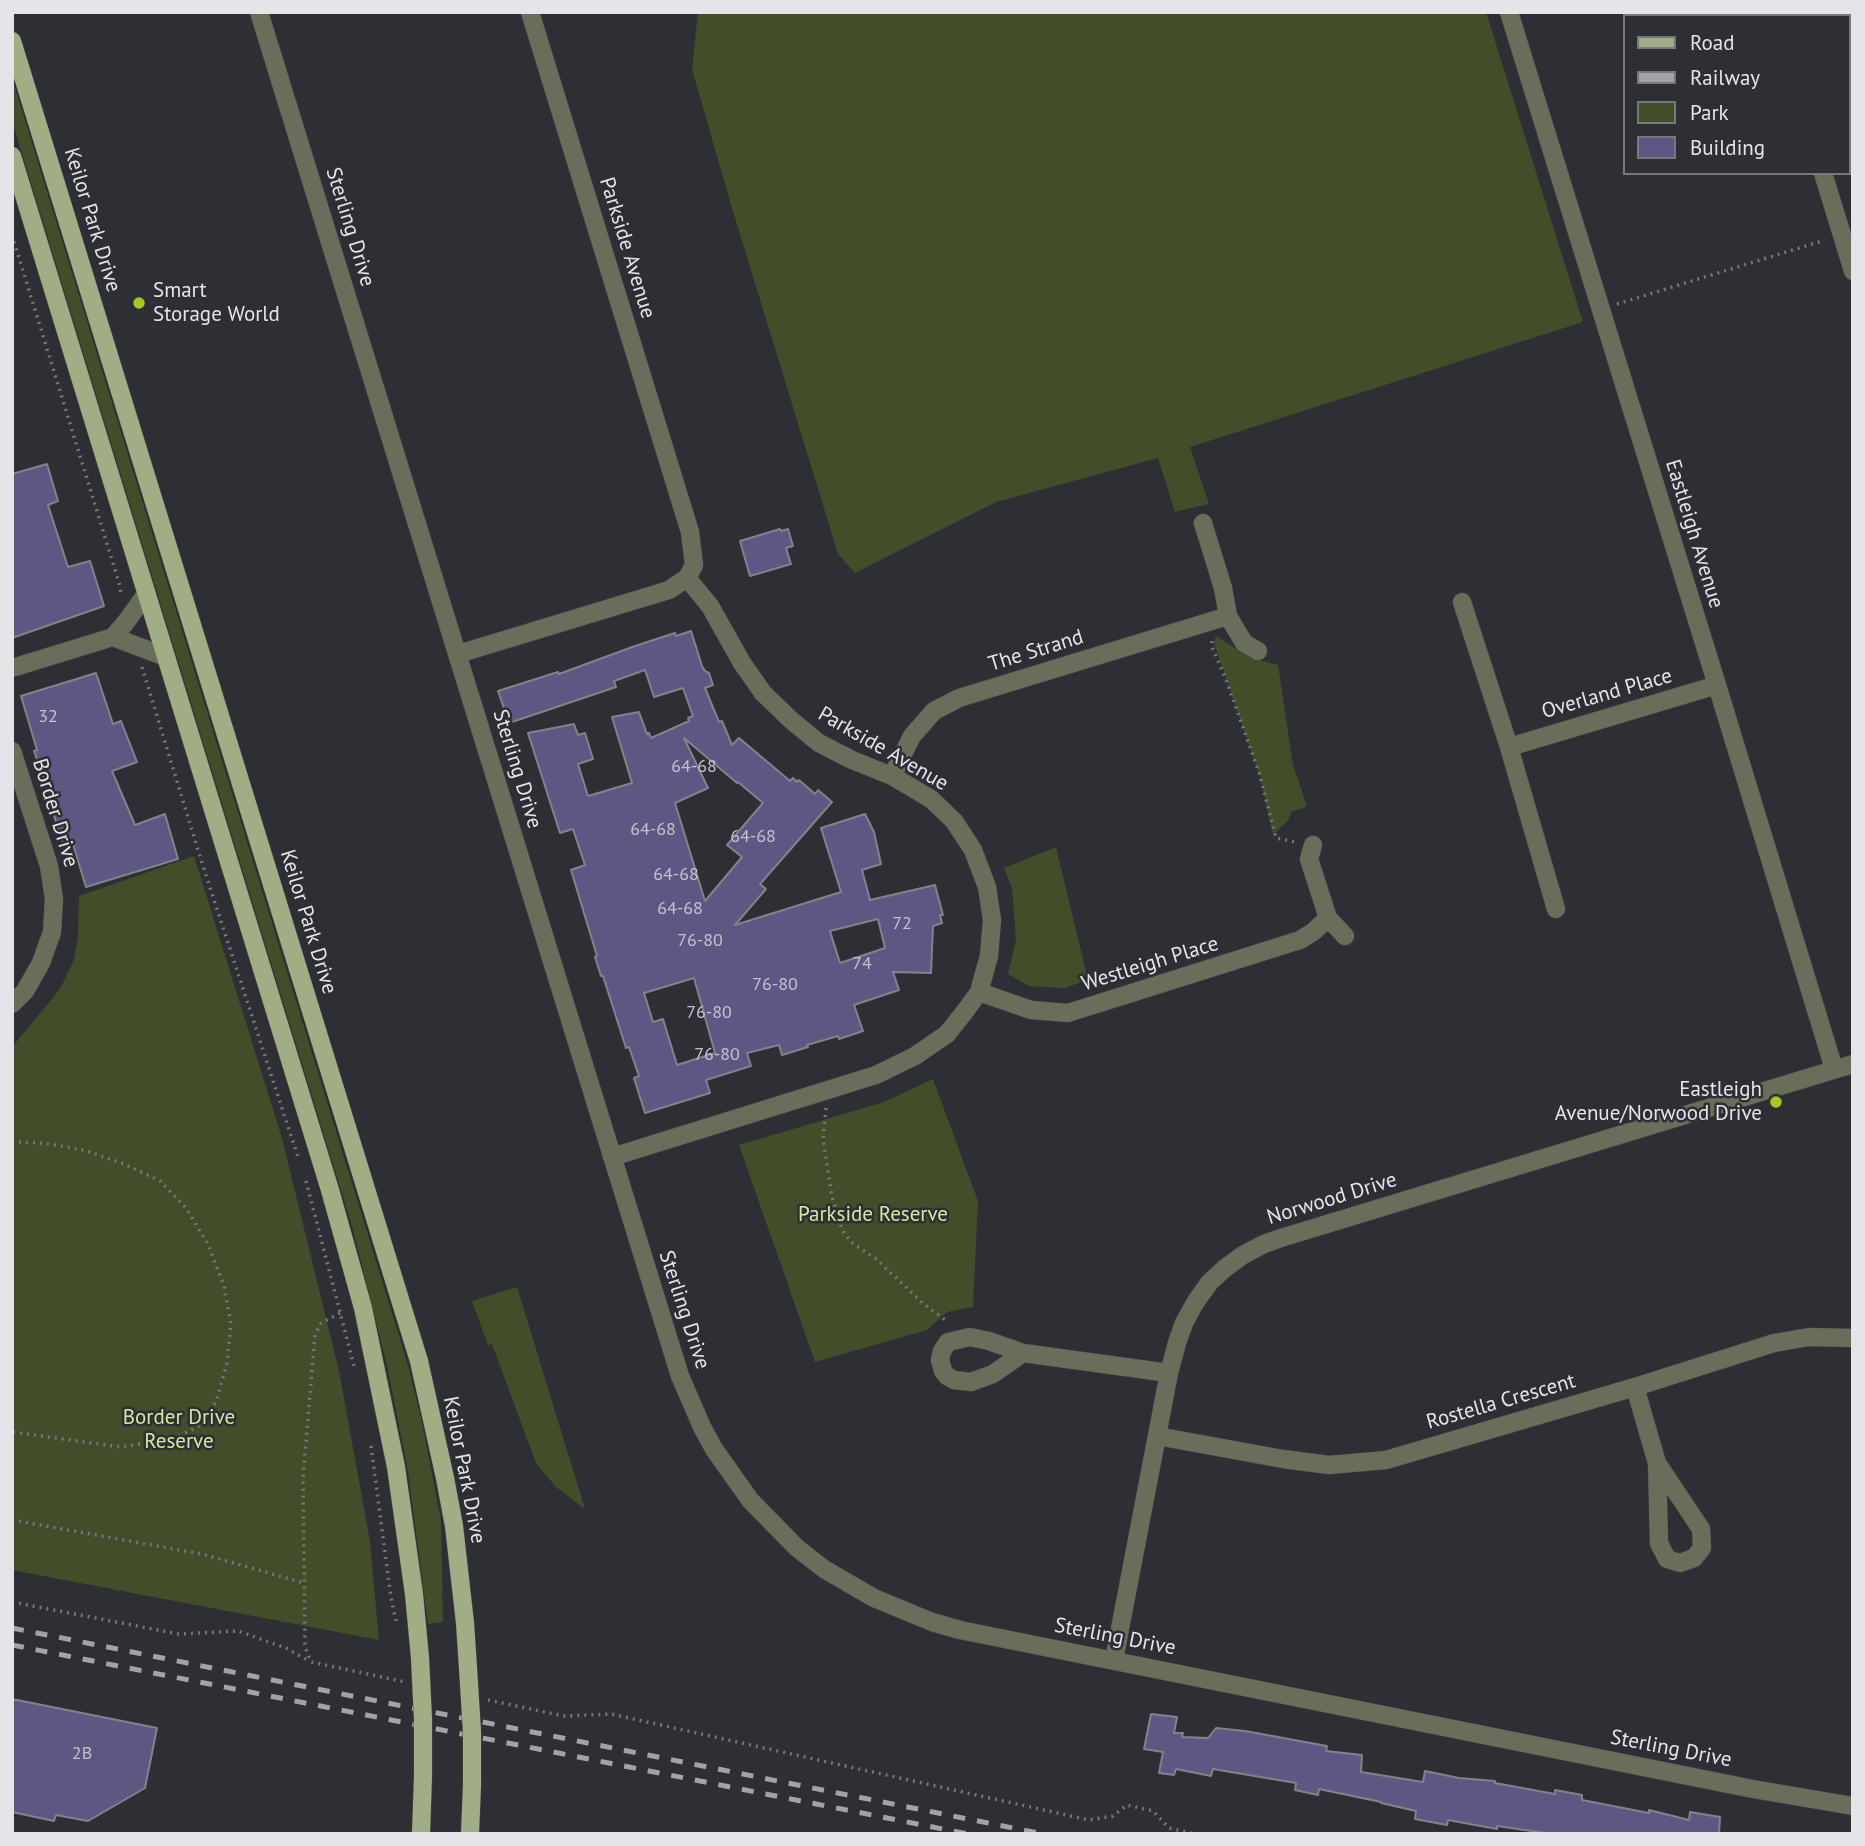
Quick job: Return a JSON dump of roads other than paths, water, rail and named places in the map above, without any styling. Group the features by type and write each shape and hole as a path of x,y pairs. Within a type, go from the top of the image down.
{"main road":[{"name":"Keilor Park Drive","path":"12,41 419,1362 454,1526 465,1623 472,1732 470,1834"},
{"path":"12,156 330,1191 363,1308 396,1467 414,1594 422,1719 421,1834"}],"street":[{"name":"Sterling Drive","path":"260,12 676,1364 689,1399 714,1450 731,1475 774,1525 797,1548 848,1584 900,1610 960,1630 1753,1789 1853,1806"},
{"name":"Parkside Avenue","path":"530,12 690,532 694,565 687,578 710,606 742,663 763,693 782,711 819,743 892,776 931,799 954,821 972,850 987,887 992,920 989,956 979,992 947,1034 915,1056 876,1075 612,1157"},
{"name":"Eastleigh Avenue","path":"1509,12 1834,1069"},
{"path":"1824,175 1853,271"},
{"path":"1203,523 1223,589 1228,616 1244,643 1258,651"},
{"path":"458,654 669,590 687,578"},
{"path":"12,668 113,637 146,594"},
{"path":"1462,602 1509,747 1556,909"},
{"name":"The Strand","path":"892,776 912,736 934,711 959,698 1228,616"},
{"path":"113,637 166,657"},
{"name":"Overland Place","path":"1509,747 1717,685"},
{"name":"Border Drive","path":"12,751 49,866 54,899 52,932 41,963 24,991 12,1004"},
{"path":"1313,845 1309,859 1328,918 1345,936"},
{"name":"Westleigh Place","path":"979,992 1031,1010 1068,1013 1300,940 1328,918"},
{"name":"Norwood Drive","path":"1114,1660 1169,1373 1184,1323 1209,1283 1243,1255 1264,1244 1853,1064"},
{"name":"Rostella Crescent","path":"1157,1436 1329,1465 1386,1460 1774,1343 1809,1338 1853,1338"},
{"path":"1023,1353 1169,1373"},
{"path":"1634,1387 1657,1463 1659,1543 1667,1559 1680,1563 1694,1558 1702,1548 1701,1529 1657,1463"}],"railway":[{"path":"12,1628 1043,1834"},
{"path":"12,1645 968,1834"}],"place":[{"name":"Smart Storage World","path":"139,303"},
{"name":"Eastleigh Avenue/Norwood Drive","path":"1776,1102"}],"park label":[{"name":"Parkside Reserve","path":"873,1215"},
{"name":"Border Drive Reserve","path":"179,1430"}]}
